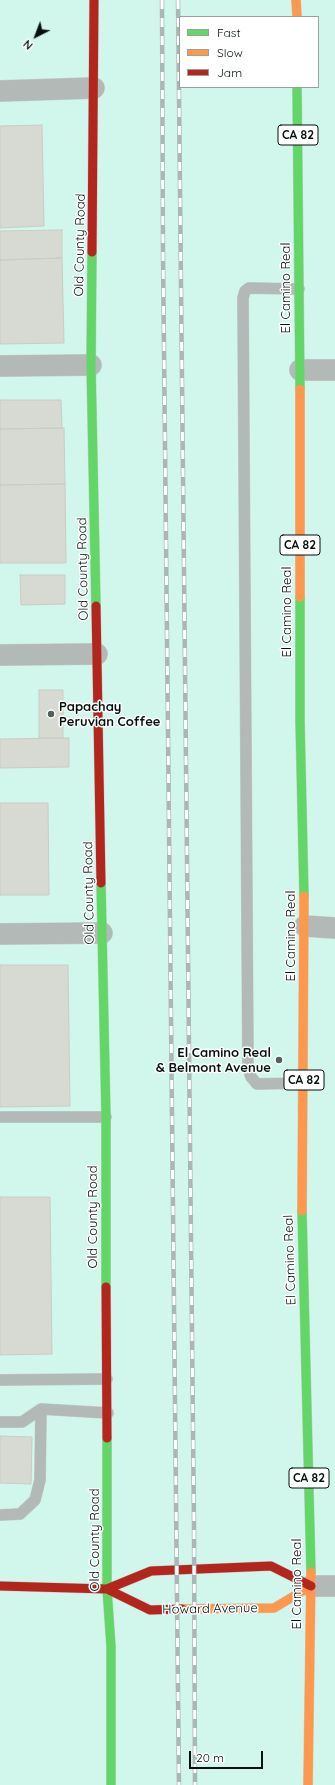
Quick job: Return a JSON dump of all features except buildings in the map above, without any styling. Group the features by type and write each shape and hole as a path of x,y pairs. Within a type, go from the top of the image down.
{"main road":[{"name":"Old County Road","path":"94,0 91,365 106,1117 106,1356 108,1413 107,1589 111,1646 111,1785"},
{"path":"296,0 296,16"},
{"name":"El Camino Real","path":"297,88 300,370 300,713 305,926 303,967 304,1083 302,1234 307,1369 311,1586 308,1785"},
{"name":"Howard Avenue","path":"0,1586 107,1589 150,1571 271,1566 311,1586"},
{"name":"Howard Avenue","path":"107,1589 150,1610 274,1608 311,1586"}],"street":[{"path":"0,91 94,88"},
{"path":"0,366 91,365"},
{"path":"300,370 335,370"},
{"path":"0,655 97,654"},
{"path":"305,926 335,928"},
{"path":"0,934 102,933"},
{"name":"Howard Avenue","path":"311,1586 335,1586"}],"lane":[{"path":"299,289 249,288 245,291 243,306 248,1068 251,1077 257,1084 304,1083"},
{"path":"0,1117 106,1117"},
{"path":"0,1380 107,1378"},
{"path":"0,1515 20,1514 35,1500 40,1480 41,1409"},
{"path":"0,1422 22,1422 41,1409 108,1413"}],"shaded area":[{"path":"0,0 335,0 335,1785 0,1785"}],"railway":[{"path":"162,0 163,253 179,1785"},
{"path":"178,0 194,1524 195,1785"}],"traffic: fast":[{"path":"297,88 300,389"},
{"path":"92,252 91,365 96,606"},
{"path":"300,597 300,721 304,896"},
{"path":"101,883 106,1117 106,1287"},
{"path":"302,1211 311,1572"},
{"path":"107,1438 107,1589 111,1646 111,1785"}],"traffic: slow":[{"path":"296,0 297,16"},
{"path":"300,389 300,597"},
{"path":"302,1211 304,896"},
{"path":"308,1785 311,1572"},
{"path":"182,1609 274,1608 311,1586"}],"traffic: jam":[{"path":"92,252 94,0"},
{"path":"96,606 101,883"},
{"path":"106,1287 107,1438"},
{"path":"107,1589 151,1571 271,1566 311,1586"},
{"path":"0,1586 107,1589 150,1610 182,1609"}],"place":[{"name":"Papachay Peruvian Coffee","path":"51,714"},
{"name":"El Camino Real & Belmont Avenue","path":"279,1060"}]}
